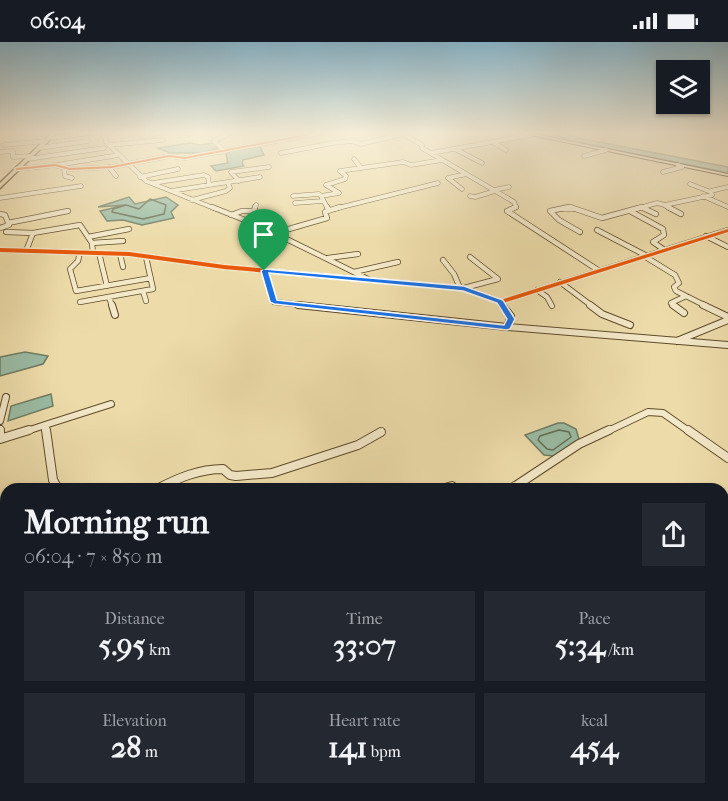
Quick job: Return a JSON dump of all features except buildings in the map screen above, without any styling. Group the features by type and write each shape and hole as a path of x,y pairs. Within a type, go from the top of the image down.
{"main road":[{"path":"0,185 20,167"},
{"path":"690,167 728,175"}],"street":[{"path":"17,170 37,167"},
{"path":"60,167 100,167"},
{"path":"109,167 116,176"},
{"path":"130,167 152,184 274,233 367,280"},
{"path":"238,181 231,172 266,167"},
{"path":"294,203 322,199 339,193 326,184 345,179 346,176 339,171 366,167"},
{"path":"455,167 516,204 516,207 507,209 507,212 598,270"},
{"path":"663,172 681,167"},
{"path":"64,169 65,177 72,178"},
{"path":"140,177 178,169"},
{"path":"462,189 448,178 466,174"},
{"path":"152,184 205,175 209,179 209,184"},
{"path":"171,191 261,177"},
{"path":"192,200 229,189 228,183"},
{"path":"274,233 326,218 325,212 328,210 438,183"},
{"path":"690,184 711,192 728,187"},
{"path":"0,198 81,186"},
{"path":"470,196 476,197 509,187"},
{"path":"664,205 713,195 711,192"},
{"path":"186,197 220,193"},
{"path":"293,196 320,194 328,210"},
{"path":"703,196 728,207"},
{"path":"580,232 559,220 550,211 570,207 600,218 658,203 681,214"},
{"path":"231,215 242,211 254,211 256,205"},
{"path":"641,207 656,214"},
{"path":"0,228 7,226 8,223 68,211"},
{"path":"630,211 663,229 664,235 653,242 663,249"},
{"path":"0,214 5,215 8,223"},
{"path":"6,232 33,233 78,225 92,243 107,286"},
{"path":"88,237 129,230"},
{"path":"597,230 645,256 675,276 679,283 674,288 728,319"},
{"path":"500,302 663,249 727,231"},
{"path":"26,251 33,233"},
{"path":"706,236 728,248"},
{"path":"92,243 123,241"},
{"path":"0,250 146,256 264,271 462,288 500,302 511,316 507,327"},
{"path":"80,252 78,261 69,270 75,290 151,278"},
{"path":"120,254 123,267"},
{"path":"326,258 358,254"},
{"path":"80,302 153,289 146,256"},
{"path":"462,288 498,279 470,257"},
{"path":"443,260 462,288"},
{"path":"354,272 398,262"},
{"path":"264,271 274,302 507,327 728,345"},
{"path":"560,282 602,314 630,325"},
{"path":"537,290 546,295 552,306"},
{"path":"143,291 146,301"},
{"path":"684,313 671,303 686,296"},
{"path":"109,297 115,315"},
{"path":"675,342 728,319"},
{"path":"0,421 6,397"},
{"path":"0,429 0,439 111,404"},
{"path":"520,483 579,444 648,412 663,413 728,458"},
{"path":"45,425 55,483"},
{"path":"170,483 209,469 223,469 230,475 236,476 272,473 358,446 381,432"}],"water":[{"path":"212,167 236,167 216,171"},
{"path":"701,167 728,167 728,173"},
{"path":"129,197 135,204 166,197 178,205 171,212 174,218 142,225 123,220 107,221 100,211 126,205 98,207"},
{"path":"25,352 48,356 43,364 0,376 0,357"},
{"path":"51,394 53,406 8,421 11,406"},
{"path":"564,423 576,429 579,439 554,456 544,455 525,435"}],"cycle path":[{"path":"17,169 32,167"},
{"path":"64,167 103,167"},
{"path":"0,250 129,254 224,267 460,288 500,302 728,230"}],"route":[{"path":"264,271 464,288 500,302 511,319 507,327 274,302 264,271"}]}
